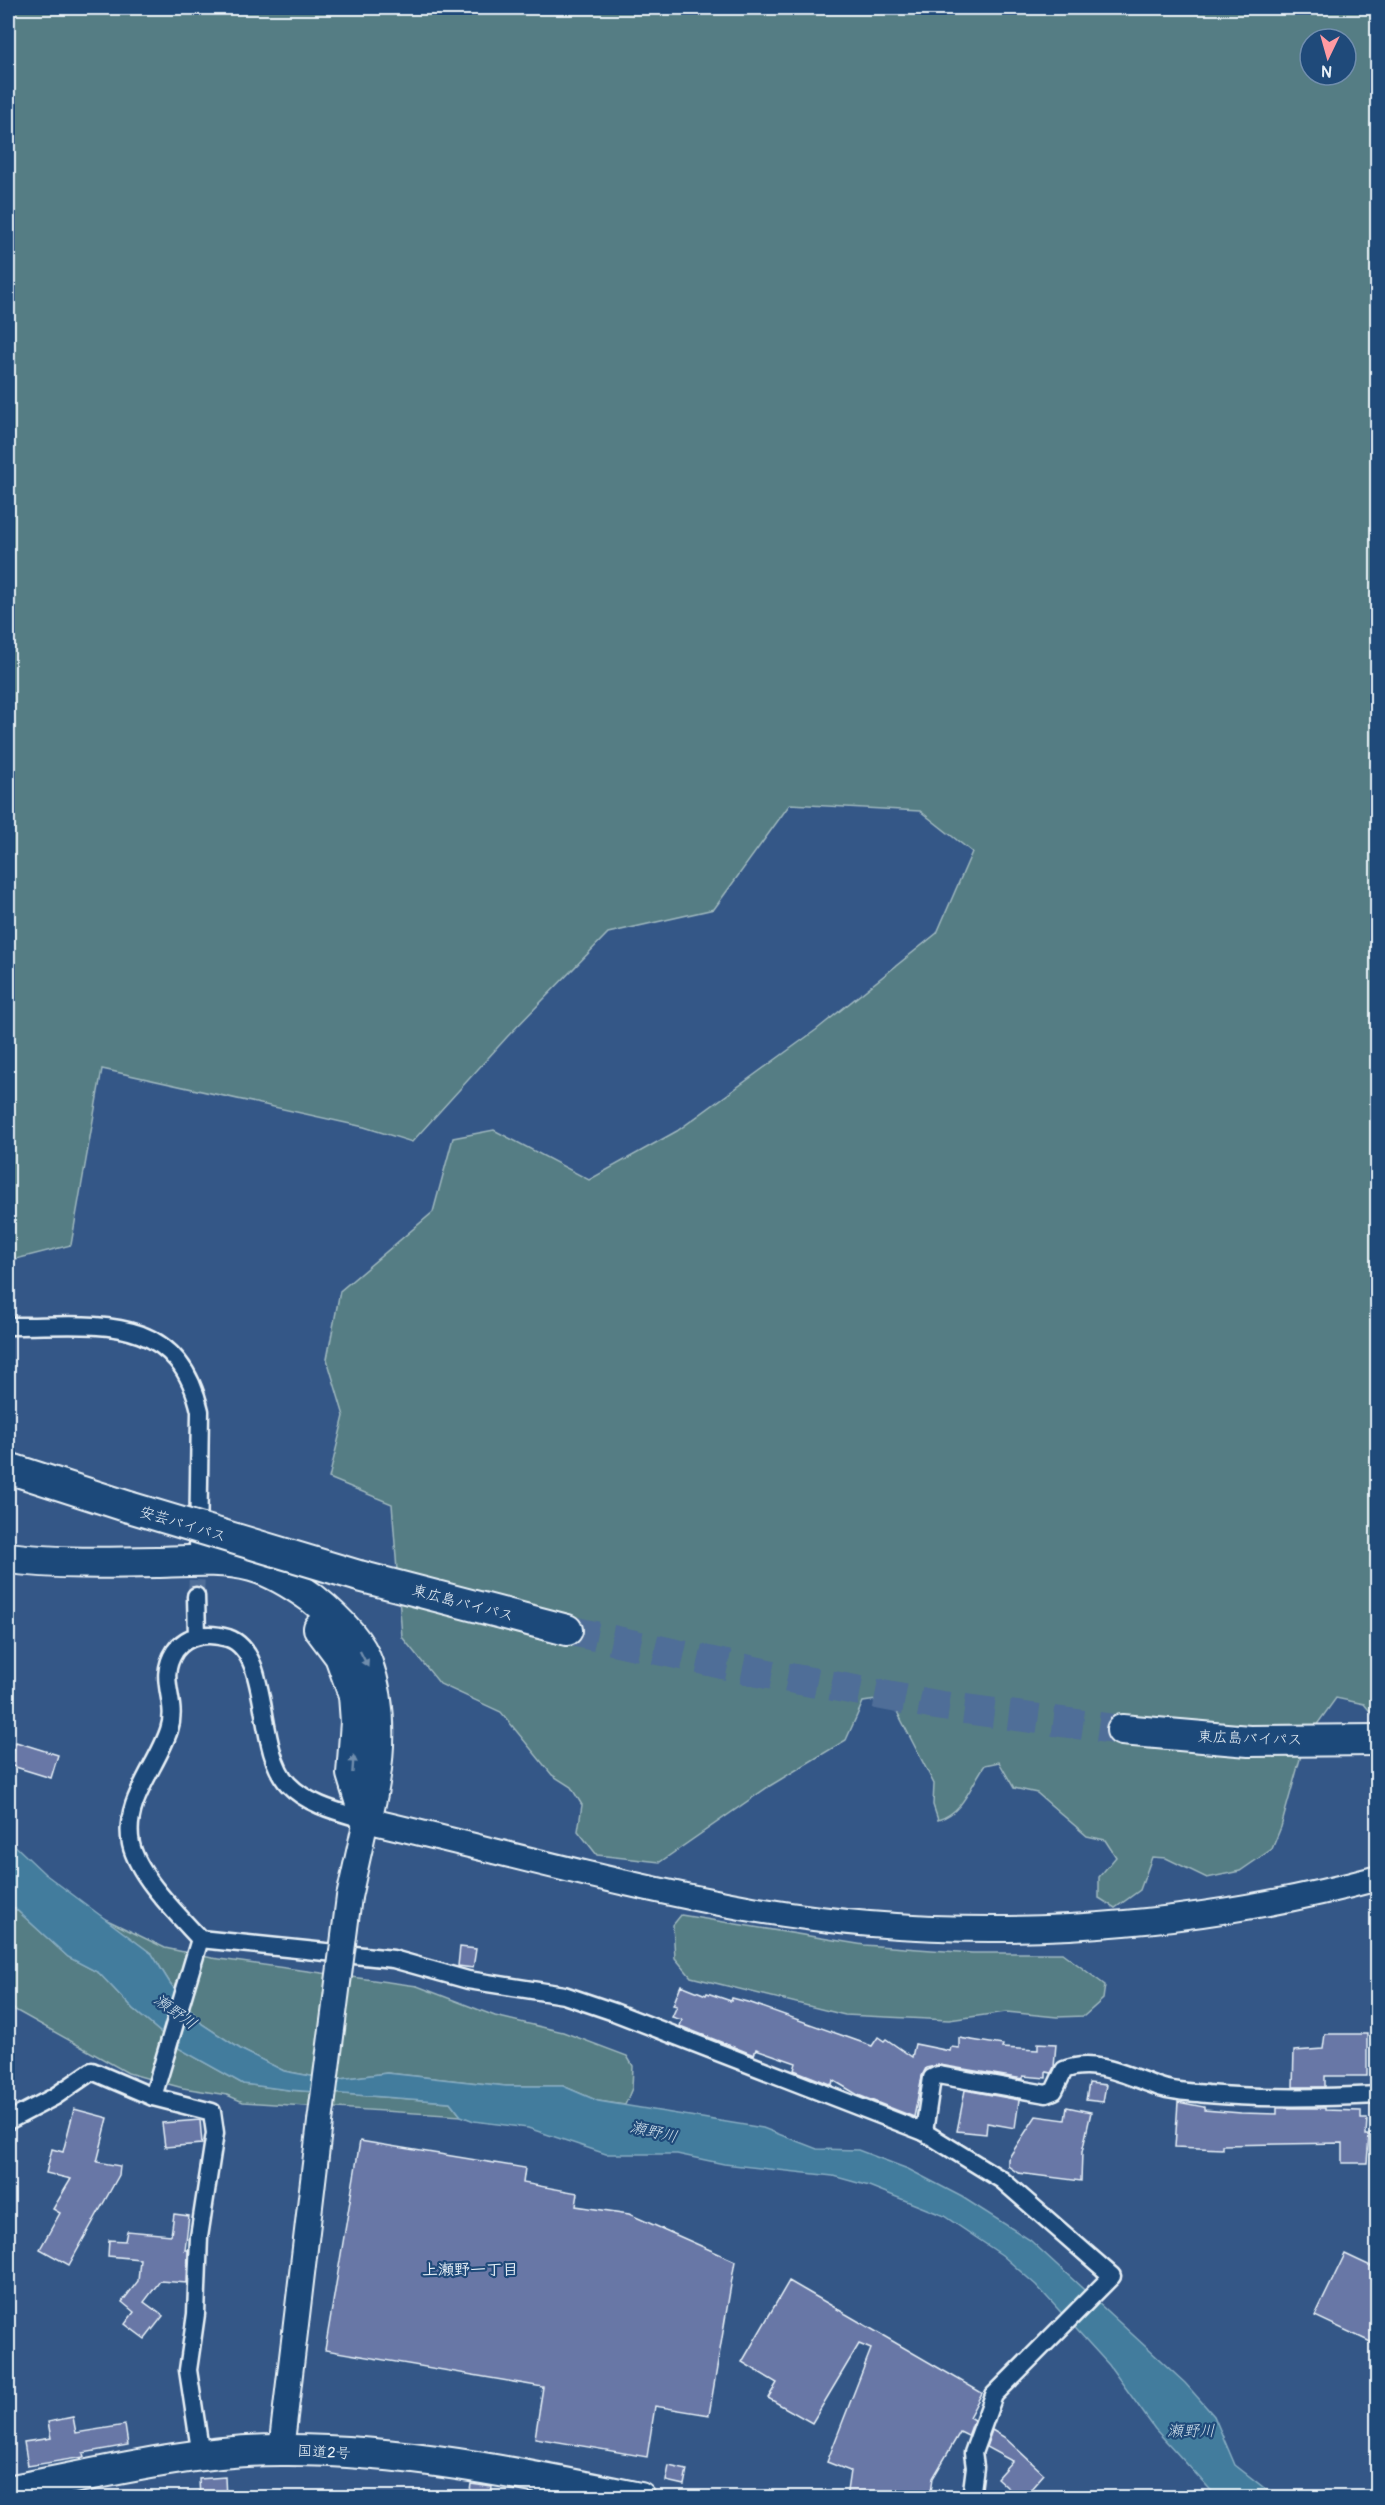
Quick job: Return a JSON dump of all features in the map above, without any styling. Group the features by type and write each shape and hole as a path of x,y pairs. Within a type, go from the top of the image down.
{"highway":[{"name":"安芸バイパス","path":"8,1468 359,1576"},
{"path":"8,1558 83,1563 212,1560 253,1566 290,1582 322,1606 345,1629 367,1662 377,1707 378,1736 373,1793 366,1820"},
{"path":"8,1574 86,1579 212,1577 246,1583 277,1594 312,1620 340,1656 354,1695 356,1722 352,1774 366,1820"},
{"name":"東広島バイパス","path":"359,1576 567,1630"},
{"name":"東広島バイパス","path":"1122,1730 1249,1741 1377,1740"},
{"name":"国道2号","path":"8,2491 149,2463 201,2456 281,2450 379,2454 483,2467 640,2498"}],"street":[{"path":"8,1326 127,1329 150,1338 182,1365 195,1389 200,1411 198,1551"},
{"path":"196,1596 197,1636"},
{"path":"971,2498 976,2441 994,2395 1112,2277 1002,2180 924,2132 564,1995 468,1980 393,1959 199,1945 137,1862 131,1844 129,1826 131,1813 170,1729 172,1706 167,1690 166,1670 176,1650 189,1639 212,1634 230,1639 244,1647 257,1675 268,1743 276,1765 288,1784 321,1806 366,1820 684,1896 760,1910 916,1926 992,1929 1066,1927 1220,1911 1377,1878"},
{"path":"281,2450 349,1897 366,1820"},
{"path":"154,2094 199,1945"},
{"path":"924,2132 932,2078 938,2075 1046,2094 1054,2091 1064,2070 1077,2065 1134,2076 1158,2087 1203,2093 1278,2098 1377,2095"},
{"path":"8,2121 54,2097 92,2071 212,2112 215,2133 199,2237 196,2314 188,2370 201,2456"}],"green space":[{"path":"8,8 1377,8 1377,1720 1364,1704 1336,1698 1305,1741 1281,1827 1272,1849 1240,1871 1207,1878 1166,1858 1152,1857 1140,1890 1115,1908 1099,1898 1099,1877 1116,1857 1105,1840 1087,1836 1037,1793 1014,1788 999,1762 985,1765 960,1805 938,1820 933,1805 934,1784 890,1698 863,1702 846,1740 768,1787 660,1862 597,1855 578,1831 582,1805 571,1787 552,1775 501,1712 440,1684 402,1637 392,1504 329,1478 344,1416 327,1359 340,1291 433,1212 453,1138 494,1130 589,1180 677,1131 816,1030 937,933 972,852 920,811 790,804 714,909 608,933 507,1037 412,1142 364,1127 102,1069 71,1245 8,1261"},
{"path":"8,1902 68,1957 99,1973 133,2009 180,2049 243,2084 289,2090 450,2102 461,2116 243,2102 227,2095 183,2088 128,2073 8,2006"},
{"path":"681,1915 864,1945 972,1953 1062,1953 1105,1985 1103,1999 1084,2016 1057,2017 1006,2012 949,2020 845,2015 691,1977 675,1958 673,1925"},
{"path":"103,1918 165,1948 212,1958 417,1986 495,2016 563,2032 627,2056 633,2066 632,2088 625,2105 598,2101 563,2086 506,2086 387,2073 332,2080 284,2071 242,2050 202,2024 170,1983 152,1954"}],"water":[{"name":"瀬野川","path":"8,1839 45,1874 152,1954 170,1983 202,2024 242,2050 284,2071 332,2080 387,2073 506,2086 563,2086 598,2101 763,2128 817,2149 858,2150 908,2169 962,2197 1030,2240 1185,2383 1214,2416 1235,2465 1267,2490 1283,2497 1217,2497 1155,2429 1109,2365 1036,2285 1002,2255 944,2216 869,2186 833,2176 724,2164 677,2154 606,2154 528,2128 474,2121 461,2116 450,2102 289,2090 243,2084 180,2049 133,2009 99,1973 68,1957 8,1902"}],"building":[{"path":"16,1742 58,1755 51,1778 9,1765"},
{"path":"460,1947 476,1949 473,1968 458,1966"},
{"path":"681,1985 706,1995 707,1993 731,2001 732,1998 751,2003 872,2046 878,2037 884,2041 886,2039 912,2057 915,2044 950,2051 951,2047 959,2048 959,2038 1003,2045 1002,2048 1038,2050 1038,2043 1056,2044 1054,2067 1051,2073 1046,2072 1046,2078 1023,2076 1023,2079 940,2065 926,2068 922,2076 914,2117 858,2095 833,2080 832,2085 794,2070 796,2063 756,2049 754,2055 680,2026 682,2020 672,2017 677,2006 673,2005"},
{"path":"1325,2034 1367,2034 1367,2076 1325,2076 1325,2087 1293,2087 1294,2051 1323,2049"},
{"path":"1089,2083 1106,2085 1103,2102 1086,2100"},
{"path":"965,2090 1019,2100 1015,2128 987,2123 986,2134 957,2131"},
{"path":"1178,2102 1204,2107 1204,2110 1241,2113 1277,2114 1277,2108 1361,2111 1361,2119 1367,2119 1366,2135 1369,2135 1367,2163 1342,2163 1342,2143 1222,2145 1222,2149 1175,2147"},
{"path":"1067,2107 1091,2112 1082,2152 1081,2181 1018,2173 1008,2166 1008,2159 1036,2116 1065,2120"},
{"path":"74,2109 108,2118 97,2162 120,2166 119,2175 69,2265 40,2249 60,2213 53,2209 71,2179 46,2173 52,2149 63,2152"},
{"path":"200,2120 202,2144 165,2147 162,2123"},
{"path":"360,2141 525,2168 523,2183 578,2193 576,2206 629,2214 735,2261 709,2415 655,2406 647,2457 535,2438 543,2387 325,2350"},
{"path":"174,2214 189,2216 185,2250 188,2250 187,2283 160,2281 144,2302 163,2316 145,2339 125,2324 134,2312 122,2302 138,2281 140,2259 108,2256 109,2240 125,2241 127,2231 171,2235"},
{"path":"1345,2254 1377,2269 1377,2345 1315,2316"},
{"path":"789,2281 982,2393 969,2417 974,2420 968,2436 960,2432 933,2478 930,2498 846,2498 850,2471 827,2462 871,2349 859,2344 812,2423 768,2398 777,2383 742,2362"},
{"path":"73,2417 76,2433 125,2425 128,2445 83,2453 84,2457 28,2466 24,2442 51,2438 48,2422"},
{"path":"992,2430 1004,2437 1044,2474 1023,2498 1019,2498 997,2478 1012,2461 986,2447"},
{"path":"669,2466 687,2470 684,2485 666,2481"},
{"path":"225,2477 226,2498 200,2498 199,2479"},
{"path":"471,2484 492,2487 491,2498 469,2498"}],"tunnel":[{"path":"196,1596 198,1555"},
{"path":"567,1630 768,1674 942,1706 1122,1730"}],"district":[{"name":"上瀬野一丁目","path":"470,2269"}]}
